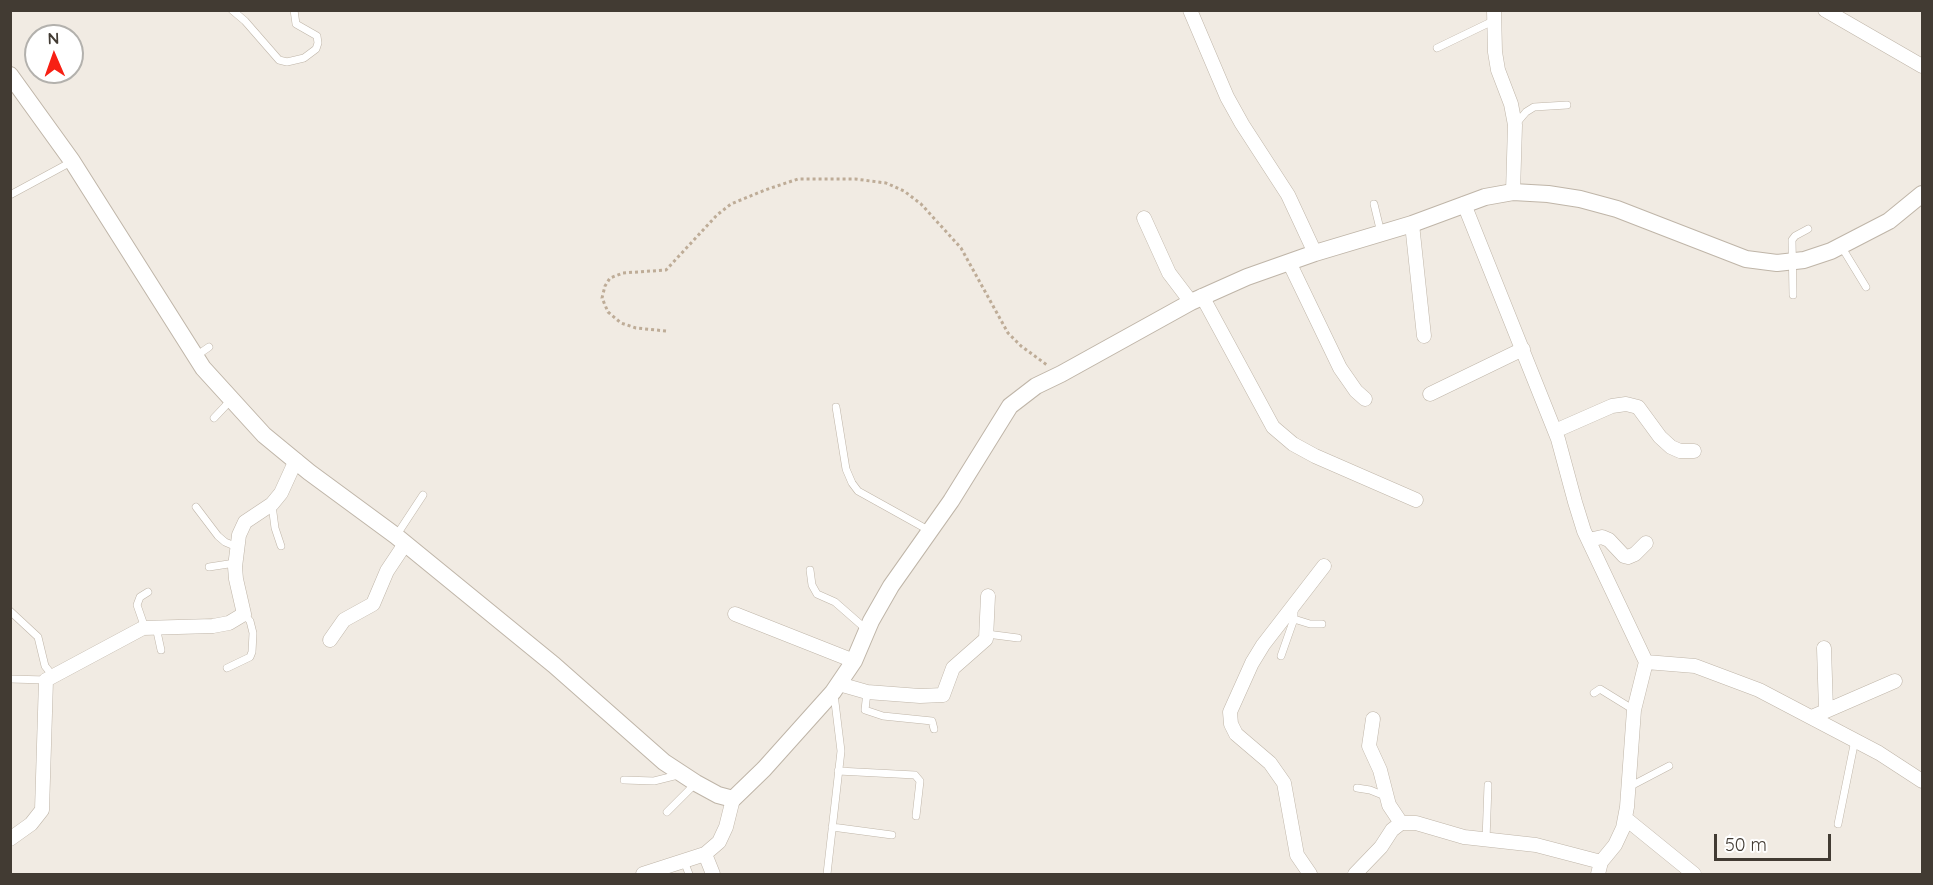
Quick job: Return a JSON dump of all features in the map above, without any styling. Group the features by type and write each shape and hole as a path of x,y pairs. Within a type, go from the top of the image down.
{"street":[{"path":"1190,10 1227,97 1288,195 1315,253"},
{"path":"1826,10 1923,66"},
{"path":"1495,15 1498,70 1511,104 1515,125 1513,192"},
{"path":"10,75 72,161 202,352 231,400 264,435 400,540 554,665 680,774 718,795 733,799"},
{"path":"643,874 686,868 719,842 726,827 733,799 764,769 836,688 854,661 867,630 891,586 951,501 1010,406 1036,386 1197,299 1315,253 1413,224 1485,197 1513,192 1548,194 1617,208 1746,259 1763,262 1792,262 1841,246 1889,221 1923,194"},
{"path":"1355,874 1381,847 1392,830 1401,823 1416,823 1464,837 1536,845 1599,868 1623,828 1625,818 1634,710 1646,662 1589,540 1575,502 1555,430 1464,204"},
{"path":"1144,218 1170,273 1197,299 1273,427 1293,444 1315,456 1416,500"},
{"path":"1413,224 1424,336"},
{"path":"1289,262 1340,368 1356,391 1365,399"},
{"path":"1430,394 1522,349"},
{"path":"1555,430 1612,406 1626,404 1638,406 1671,447 1680,451 1694,451"},
{"path":"10,839 31,824 42,810 50,678 150,627 213,626 229,623 244,614 236,579 235,563 239,535 245,522 272,504 281,493 296,460"},
{"path":"1589,540 1602,537 1609,540 1624,556 1628,557 1635,554 1646,543"},
{"path":"330,640 344,620 373,604 400,540"},
{"path":"1310,874 1297,855 1284,783 1270,763 1236,734 1231,724 1230,712 1263,645 1294,612 1324,566"},
{"path":"836,688 920,696 943,695 953,668 985,642 988,596"},
{"path":"735,614 854,661"},
{"path":"1824,648 1826,710"},
{"path":"1646,662 1695,666 1759,690 1855,740 1923,781"},
{"path":"1812,717 1895,681"},
{"path":"1373,719 1369,746 1380,770 1385,796 1401,823"},
{"path":"1625,818 1694,874"},
{"path":"705,854 713,874"}],"lane":[{"path":"232,10 245,21 279,60 287,62 304,57 316,49 318,43 317,36 296,24 294,10"},
{"path":"1437,48 1495,15"},
{"path":"1515,125 1526,112 1534,107 1567,105"},
{"path":"10,195 72,161"},
{"path":"1374,204 1381,233"},
{"path":"1793,295 1792,240 1808,229"},
{"path":"1841,246 1866,287"},
{"path":"214,418 231,400"},
{"path":"836,407 846,469 858,491 930,531"},
{"path":"400,540 423,495"},
{"path":"272,504 275,528 281,546"},
{"path":"196,507 218,536 237,547"},
{"path":"208,567 235,563"},
{"path":"810,570 812,585 817,594 835,602 867,630"},
{"path":"148,592 140,597 137,604 161,650"},
{"path":"10,611 38,637 50,678 10,679"},
{"path":"1281,656 1294,612 1310,624 1322,624"},
{"path":"227,668 244,661 252,652 253,633 250,621 244,614"},
{"path":"987,634 1018,638"},
{"path":"827,874 840,739 836,688"},
{"path":"1594,693 1600,689 1634,710"},
{"path":"867,692 865,710 883,716 932,721 934,729"},
{"path":"1838,824 1855,740"},
{"path":"1629,787 1669,766"},
{"path":"838,771 915,775 920,781 916,816"},
{"path":"624,780 654,781 680,774"},
{"path":"667,812 696,783"},
{"path":"1486,840 1488,785"},
{"path":"1357,788 1385,796"},
{"path":"832,827 892,835"}],"path":[{"path":"666,331 636,328 621,322 608,312 602,298 610,278 623,273 666,270 717,215 732,204 765,190 798,179 855,179 886,183 904,191 921,204 962,248 1008,333 1038,360 1061,374"}]}
